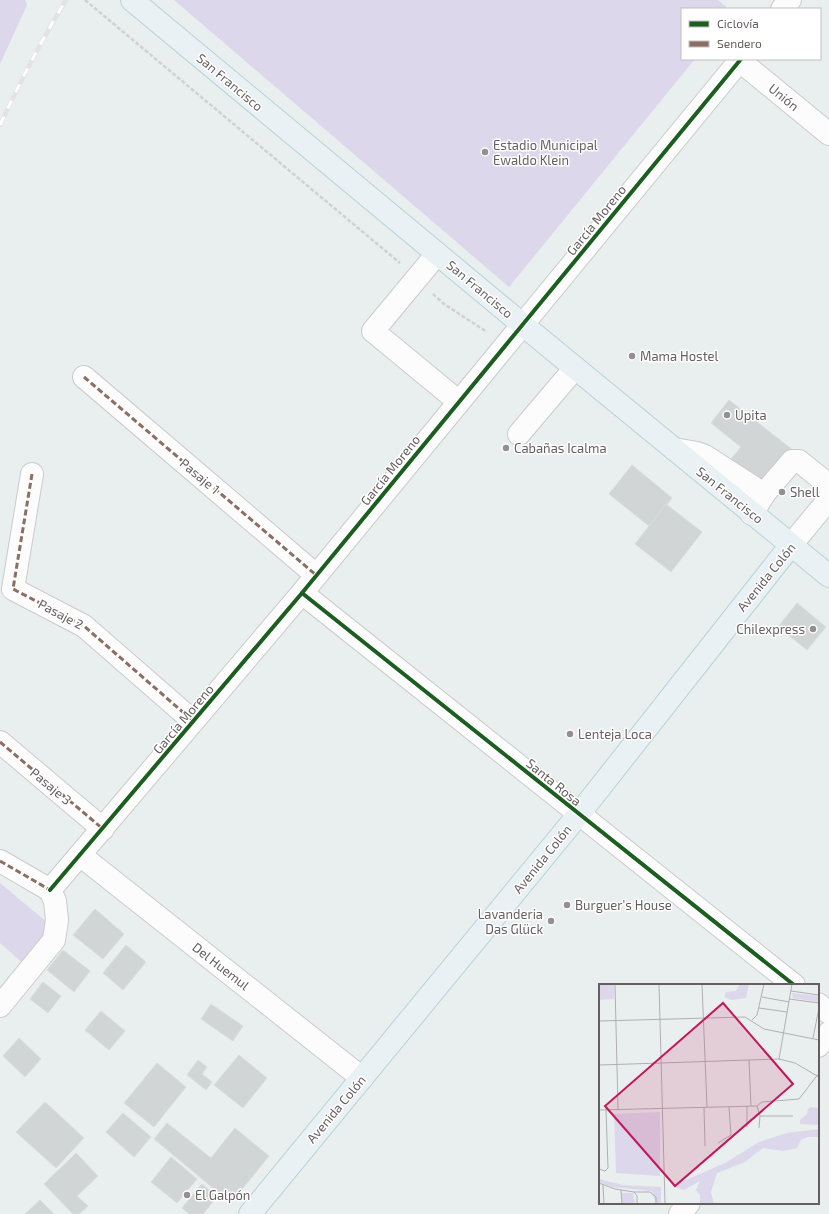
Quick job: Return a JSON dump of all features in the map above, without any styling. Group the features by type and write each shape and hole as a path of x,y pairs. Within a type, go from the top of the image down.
{"main road":[{"name":"San Francisco","path":"132,0 437,254 829,576"},
{"name":"Avenida Colón","path":"250,1214 579,814 791,545"}],"street":[{"path":"783,8 790,0"},
{"name":"Unión","path":"740,60 829,134"},
{"name":"García Moreno","path":"50,890 302,593 740,60"},
{"path":"437,254 373,331 459,402"},
{"path":"519,434 575,368"},
{"name":"Pasaje 1","path":"84,377 316,575"},
{"path":"674,449 697,452 764,494"},
{"path":"752,514 764,494 794,460 799,461 829,485"},
{"name":"Pasaje 2","path":"32,474 13,589 84,626 193,721"},
{"name":"Avenida Colón","path":"791,545 829,499"},
{"name":"Santa Rosa","path":"302,593 793,984"},
{"name":"Pasaje 3","path":"0,742 103,829"},
{"name":"Del Huemul","path":"80,855 362,1078"},
{"path":"0,861 50,890 54,901 57,920 54,940 0,1006"},
{"path":"819,1005 829,1013"},
{"path":"819,1045 829,1033"},
{"path":"680,1214 688,1204"}],"path":[{"path":"86,0 417,279 444,304 506,345"}],"shaded area":[{"path":"0,0 25,0 27,5 0,64"},
{"name":"Estadio Municipal Ewaldo Klein","path":"174,0 718,0 728,8 681,8 681,60 694,60 509,287"},
{"path":"0,883 55,929 25,965 0,943"}],"building":[{"path":"729,400 794,451 766,487 731,459 741,447 711,423"},
{"path":"632,465 672,498 649,526 609,494"},
{"path":"666,504 702,532 671,572 635,544"},
{"path":"797,603 826,627 807,650 778,627"},
{"path":"95,909 124,934 103,959 73,935"},
{"path":"126,945 146,962 123,990 103,973"},
{"path":"63,950 90,971 74,992 47,970"},
{"path":"43,982 61,996 48,1013 30,999"},
{"path":"211,1004 243,1026 233,1041 201,1019"},
{"path":"101,1011 125,1031 109,1050 85,1030"},
{"path":"19,1038 41,1059 25,1077 3,1056"},
{"path":"239,1055 267,1078 243,1108 214,1085"},
{"path":"198,1060 207,1067 202,1074 212,1082 206,1090 187,1075"},
{"path":"157,1063 186,1087 154,1127 124,1103"},
{"path":"45,1102 84,1138 56,1168 16,1132"},
{"path":"123,1113 151,1137 134,1157 106,1132"},
{"path":"167,1123 211,1158 235,1128 269,1156 231,1203 154,1139"},
{"path":"76,1153 98,1176 77,1196 88,1206 79,1214 73,1214 44,1184"},
{"path":"171,1157 197,1179 177,1203 151,1182"},
{"path":"202,1184 217,1197 203,1214 189,1214 182,1208"},
{"path":"40,1200 54,1214 25,1214"}],"railway":[{"path":"0,125 31,62 66,0"}],"marked path":[{"path":"84,377 316,575"},
{"path":"32,474 13,589 84,626 193,721"},
{"path":"0,742 103,829"},
{"path":"0,861 50,890"}],"cycle path":[{"path":"50,890 302,593 740,60"},
{"path":"302,593 793,984"}],"place":[{"name":"Estadio Municipal Ewaldo Klein","path":"485,152"},
{"name":"Mama Hostel","path":"632,356"},
{"name":"Upita","path":"727,415"},
{"name":"Cabañas Icalma","path":"506,448"},
{"name":"Shell","path":"782,492"},
{"name":"Chilexpress","path":"813,629"},
{"name":"Lenteja Loca","path":"570,734"},
{"name":"Burguer's House","path":"567,905"},
{"name":"Lavanderia Das Glück","path":"551,921"},
{"name":"El Galpón","path":"187,1195"}]}
